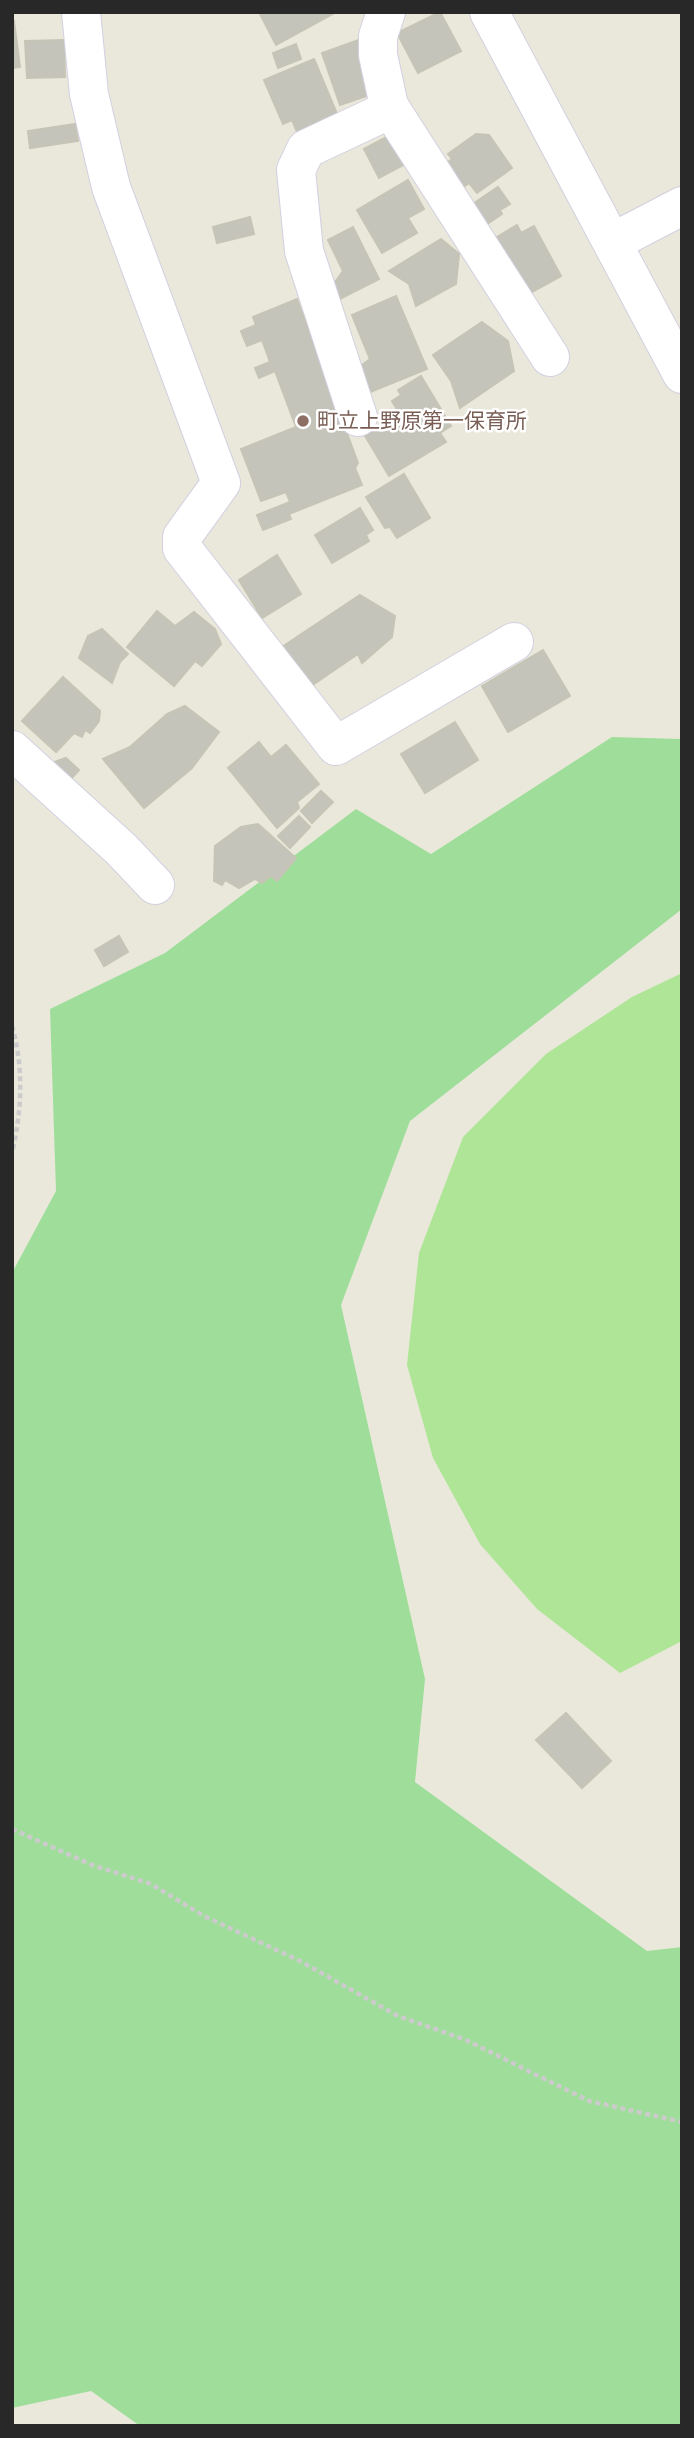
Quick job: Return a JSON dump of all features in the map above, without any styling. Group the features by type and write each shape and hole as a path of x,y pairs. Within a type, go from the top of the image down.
{"street":[{"path":"81,12 89,94 111,187 221,483 182,537 182,548 335,746 514,642"},
{"path":"386,12 377,36 378,55 391,109 550,357"},
{"path":"489,12 682,374"},
{"path":"358,417 304,251 296,170 306,149 391,109"},
{"path":"613,242 682,206"},
{"path":"12,750 122,850 155,885"}],"path":[{"path":"12,1026 21,1058 19,1122 12,1153"},
{"path":"12,1829 92,1865 151,1884 205,1916 300,1961 398,2016 466,2040 589,2101 682,2122"}],"green space":[{"path":"612,737 682,739 682,909 410,1121 341,1305 425,1679 415,1782 647,1951 682,1947 682,2426 140,2426 91,2391 12,2408 12,1273 56,1191 50,1009 165,953 356,809 431,854"},
{"path":"682,973 682,1641 620,1673 537,1609 480,1544 433,1458 407,1365 419,1253 463,1137 546,1054 632,997"}],"building":[{"path":"259,12 336,12 276,45"},
{"path":"440,12 461,51 418,73 397,33"},
{"path":"14,21 20,67 12,68 12,22"},
{"path":"361,39 375,93 340,105 322,53"},
{"path":"64,40 65,77 27,78 25,41"},
{"path":"296,44 301,59 278,68 273,53"},
{"path":"314,59 340,121 301,141 292,120 283,124 264,80"},
{"path":"75,124 78,141 30,148 28,131"},
{"path":"476,134 489,135 512,168 477,193 469,183 458,191 441,167 452,159 448,154"},
{"path":"390,135 405,164 379,178 364,149"},
{"path":"408,180 424,209 408,218 417,233 382,253 357,210"},
{"path":"498,187 510,204 500,210 502,214 474,233 461,212"},
{"path":"250,217 254,234 217,243 213,227"},
{"path":"517,225 521,233 534,226 561,276 523,297 487,243"},
{"path":"353,227 379,279 340,299 333,285 343,271 328,240"},
{"path":"441,239 459,254 456,284 416,306 409,284 389,271"},
{"path":"396,296 427,369 368,393 358,368 370,359 352,315"},
{"path":"297,299 358,463 355,468 362,485 289,514 291,519 263,530 257,515 290,502 286,492 261,501 241,449 296,427 275,371 259,378 255,368 270,362 262,340 247,346 241,331 256,325 253,317"},
{"path":"482,322 508,341 514,371 460,408 451,381 433,355"},
{"path":"421,376 451,426 440,433 446,442 389,476 364,434 399,413 392,401 401,395 398,390"},
{"path":"404,474 430,518 397,538 390,527 385,528 366,497"},
{"path":"360,508 373,530 366,535 369,541 332,563 315,535"},
{"path":"277,555 301,594 262,618 239,580"},
{"path":"360,595 395,616 392,637 362,663 358,654 308,688 282,647"},
{"path":"157,611 175,626 194,612 215,629 221,644 202,666 195,661 174,686 127,647"},
{"path":"102,629 128,654 120,662 112,683 79,658 88,636"},
{"path":"543,650 570,696 508,732 482,686"},
{"path":"63,677 100,711 99,721 90,733 85,730 82,737 74,733 56,752 22,721"},
{"path":"185,706 219,732 192,768 144,808 103,759 130,747 167,714"},
{"path":"455,722 478,760 425,793 401,754"},
{"path":"259,742 271,757 286,745 319,784 297,802 299,808 277,828 228,768"},
{"path":"66,758 79,770 68,782 49,764"},
{"path":"321,791 333,802 312,823 301,811"},
{"path":"299,816 310,827 290,848 278,836"},
{"path":"258,824 296,858 277,881 271,876 262,883 255,879 239,888 225,880 222,885 214,881 215,846 241,827"},
{"path":"119,936 128,952 104,966 95,950"},
{"path":"566,1713 611,1761 582,1788 536,1740"}],"place":[{"name":"町立上野原第一保育所","path":"303,421"}]}
